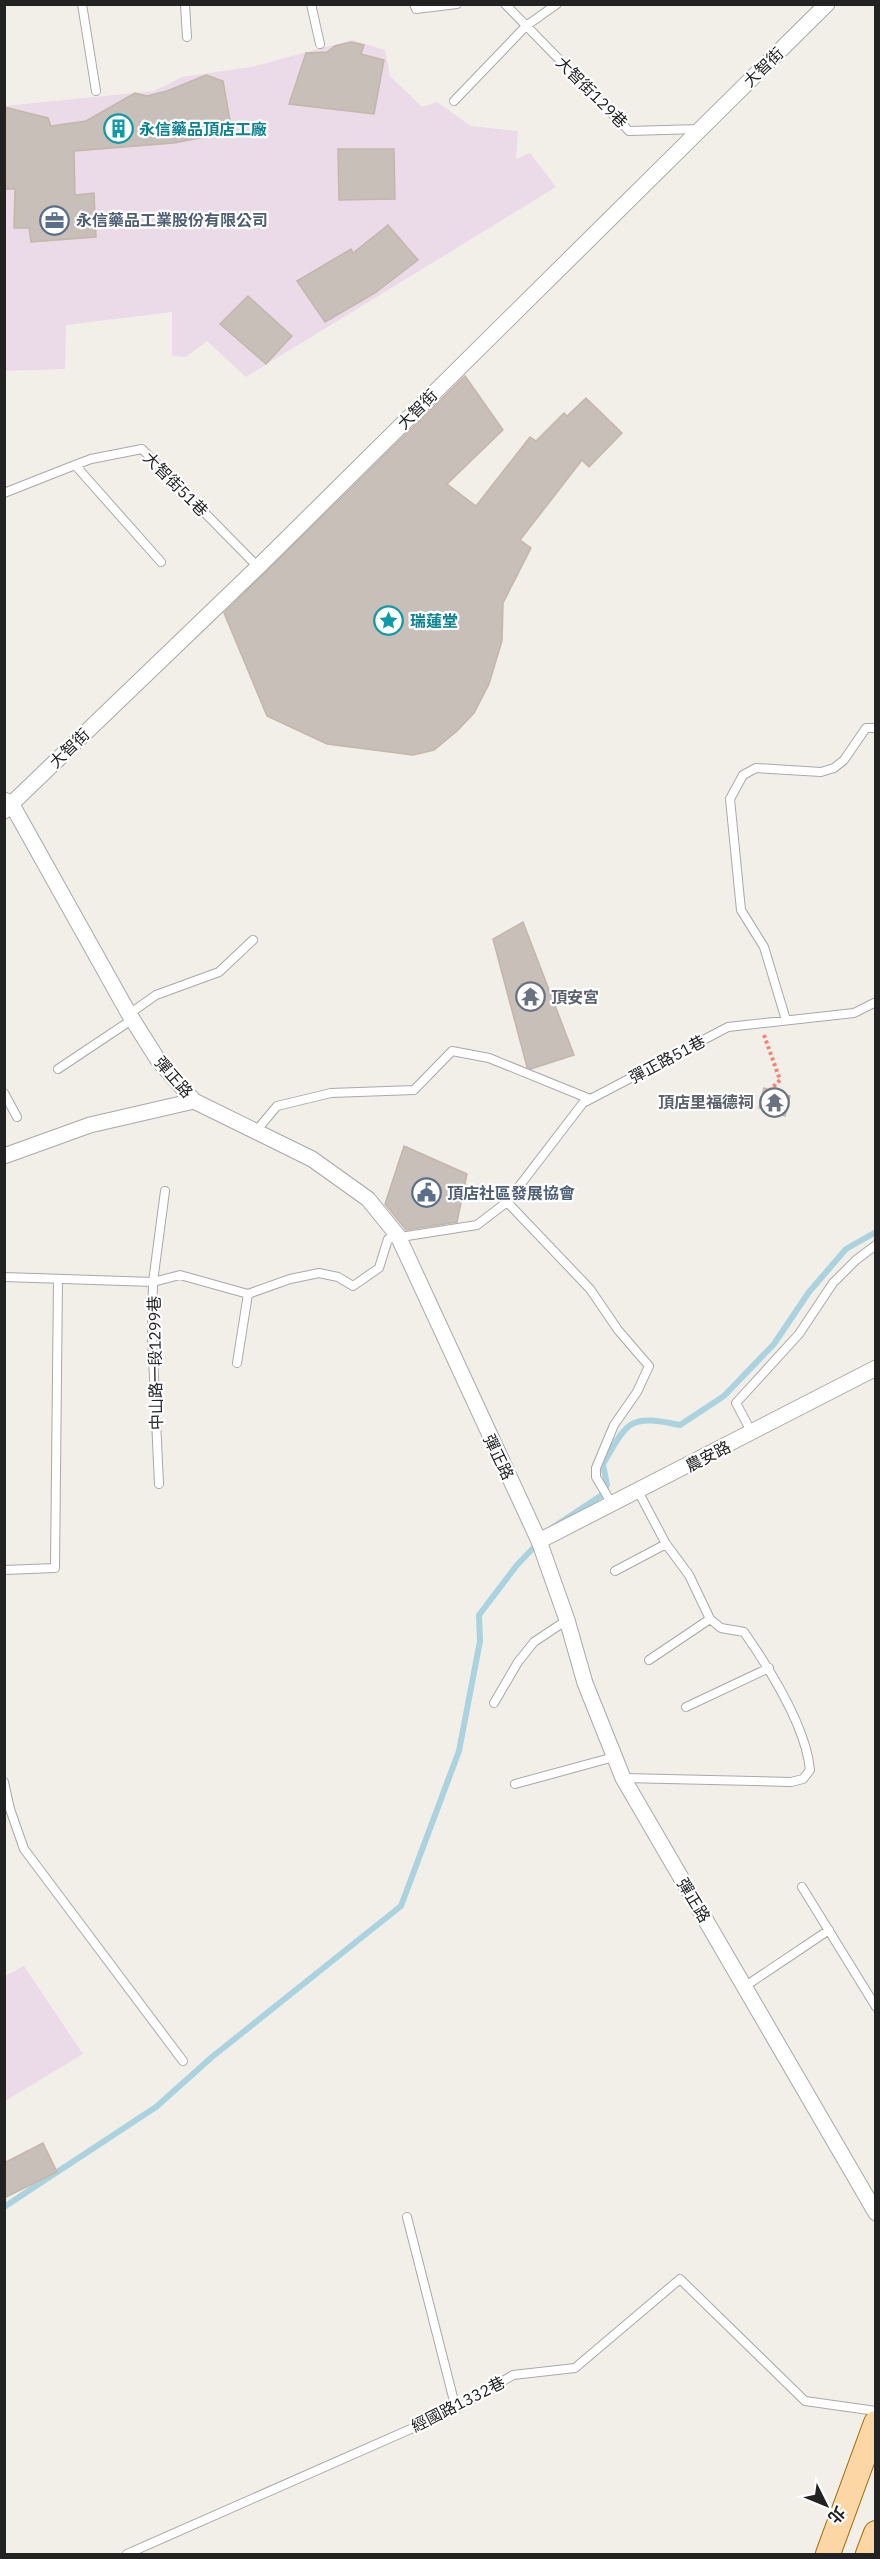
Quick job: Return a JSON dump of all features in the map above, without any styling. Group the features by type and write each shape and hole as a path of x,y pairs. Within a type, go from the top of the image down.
{"main road":[{"path":"828,2554 876,2423"},
{"path":"868,2554 876,2534"}],"street":[{"name":"大智街","path":"7,805 258,567 827,4"},
{"name":"彈正路","path":"7,805 158,1060 194,1101 312,1159 368,1199 398,1236 417,1283 539,1541 567,1620 585,1683 623,1778 876,2213"},
{"path":"4,1156 90,1125 194,1101"},
{"name":"農安路","path":"539,1541 876,1368"}],"lane":[{"path":"82,4 96,91"},
{"path":"185,4 187,37"},
{"path":"311,4 320,44"},
{"path":"414,4 416,9 457,4"},
{"name":"大智街129巷","path":"505,4 629,130 700,129"},
{"path":"454,101 526,26 557,4"},
{"name":"大智街51巷","path":"75,465 91,459 142,449 258,567"},
{"path":"4,493 75,465 161,562"},
{"path":"786,1020 764,947 741,910 730,799 743,775 756,768 821,772 834,768 844,760 866,728 876,728"},
{"path":"58,1069 131,1017 156,995 219,972 253,940"},
{"name":"彈正路51巷","path":"398,1236 477,1225 507,1202 583,1103 728,1027 854,1013 876,1002"},
{"path":"256,1131 277,1106 331,1093 414,1090 453,1052 489,1058 590,1099"},
{"path":"4,1093 17,1117"},
{"path":"165,1191 153,1282 180,1275 248,1294 290,1279 319,1273 338,1277 353,1286 379,1268 388,1239 398,1236"},
{"path":"507,1202 590,1289 618,1330 649,1365 637,1392 614,1425 596,1468 596,1477 612,1504"},
{"path":"752,1433 736,1403 799,1334 833,1283 856,1260 876,1245"},
{"name":"中山路一段1299巷","path":"4,1277 153,1282 152,1335 159,1484"},
{"path":"4,1570 56,1568 58,1279"},
{"path":"237,1363 248,1294"},
{"path":"623,1778 791,1782 803,1779 810,1770 808,1751 769,1668 744,1632 721,1628 710,1619 689,1575 666,1544 638,1491"},
{"path":"615,1570 666,1544"},
{"path":"649,1660 710,1619"},
{"path":"494,1703 518,1662 534,1642 567,1620"},
{"path":"686,1707 769,1668"},
{"path":"515,1784 614,1757"},
{"path":"4,1782 10,1809 24,1849 183,2061"},
{"path":"802,1887 876,2007"},
{"path":"744,1986 829,1930"},
{"path":"408,2217 456,2409"},
{"name":"經國路1332巷","path":"127,2554 456,2409 513,2375 575,2368 680,2279 805,2401 876,2411"}],"path":[{"path":"759,1023 780,1080 770,1090"}],"shaded area":[{"path":"352,40 385,50 390,76 422,107 437,102 471,126 518,131 516,159 530,153 556,187 246,377 207,341 186,357 172,356 172,312 66,325 65,369 5,371 4,106 154,91 182,77 251,67"},
{"path":"24,1966 83,2054 5,2101 5,1976"}],"building":[{"path":"351,42 364,45 361,54 384,60 374,114 289,104 306,53 327,52 335,46"},
{"name":"永信藥品頂店工廠","path":"206,75 223,81 232,132 174,143 74,151 75,195 94,193 96,237 31,242 29,228 14,228 15,189 4,189 4,107 48,118 51,126 86,121 135,93 147,96 167,91"},
{"path":"338,149 394,149 395,199 339,200"},
{"path":"388,225 418,260 375,293 325,322 297,281 351,249 353,253"},
{"path":"248,296 292,336 266,364 220,324"},
{"path":"465,376 503,430 447,484 476,506 530,437 536,441 564,413 567,416 586,398 622,433 589,467 582,460 520,540 531,548 503,603 502,641 489,684 474,713 434,750 413,755 327,744 267,716 224,613"},
{"name":"頂安宮","path":"523,922 574,1055 531,1069 527,1067 493,939"},
{"name":"頂店里福德祠","path":"764,1088 790,1096 785,1116 759,1108"},
{"name":"頂店社區發展協會","path":"404,1146 467,1174 457,1222 406,1230 385,1204"},
{"path":"43,2143 57,2172 4,2198 4,2163"}],"waterway":[{"path":"552,1528 602,1495 607,1485 603,1464 625,1430 632,1424 650,1420 680,1425 724,1396 774,1344 809,1292 846,1249 876,1232"},
{"path":"4,2207 156,2107 212,2057 401,1906 459,1751 480,1641 479,1615 517,1565 539,1542"}],"place":[{"name":"永信藥品頂店工廠","path":"118,129"},
{"name":"永信藥品工業股份有限公司","path":"55,220"},
{"name":"瑞蓮堂","path":"389,621"},
{"name":"頂安宮","path":"530,997"},
{"name":"頂店里福德祠","path":"775,1102"},
{"name":"頂店社區發展協會","path":"426,1193"}]}
